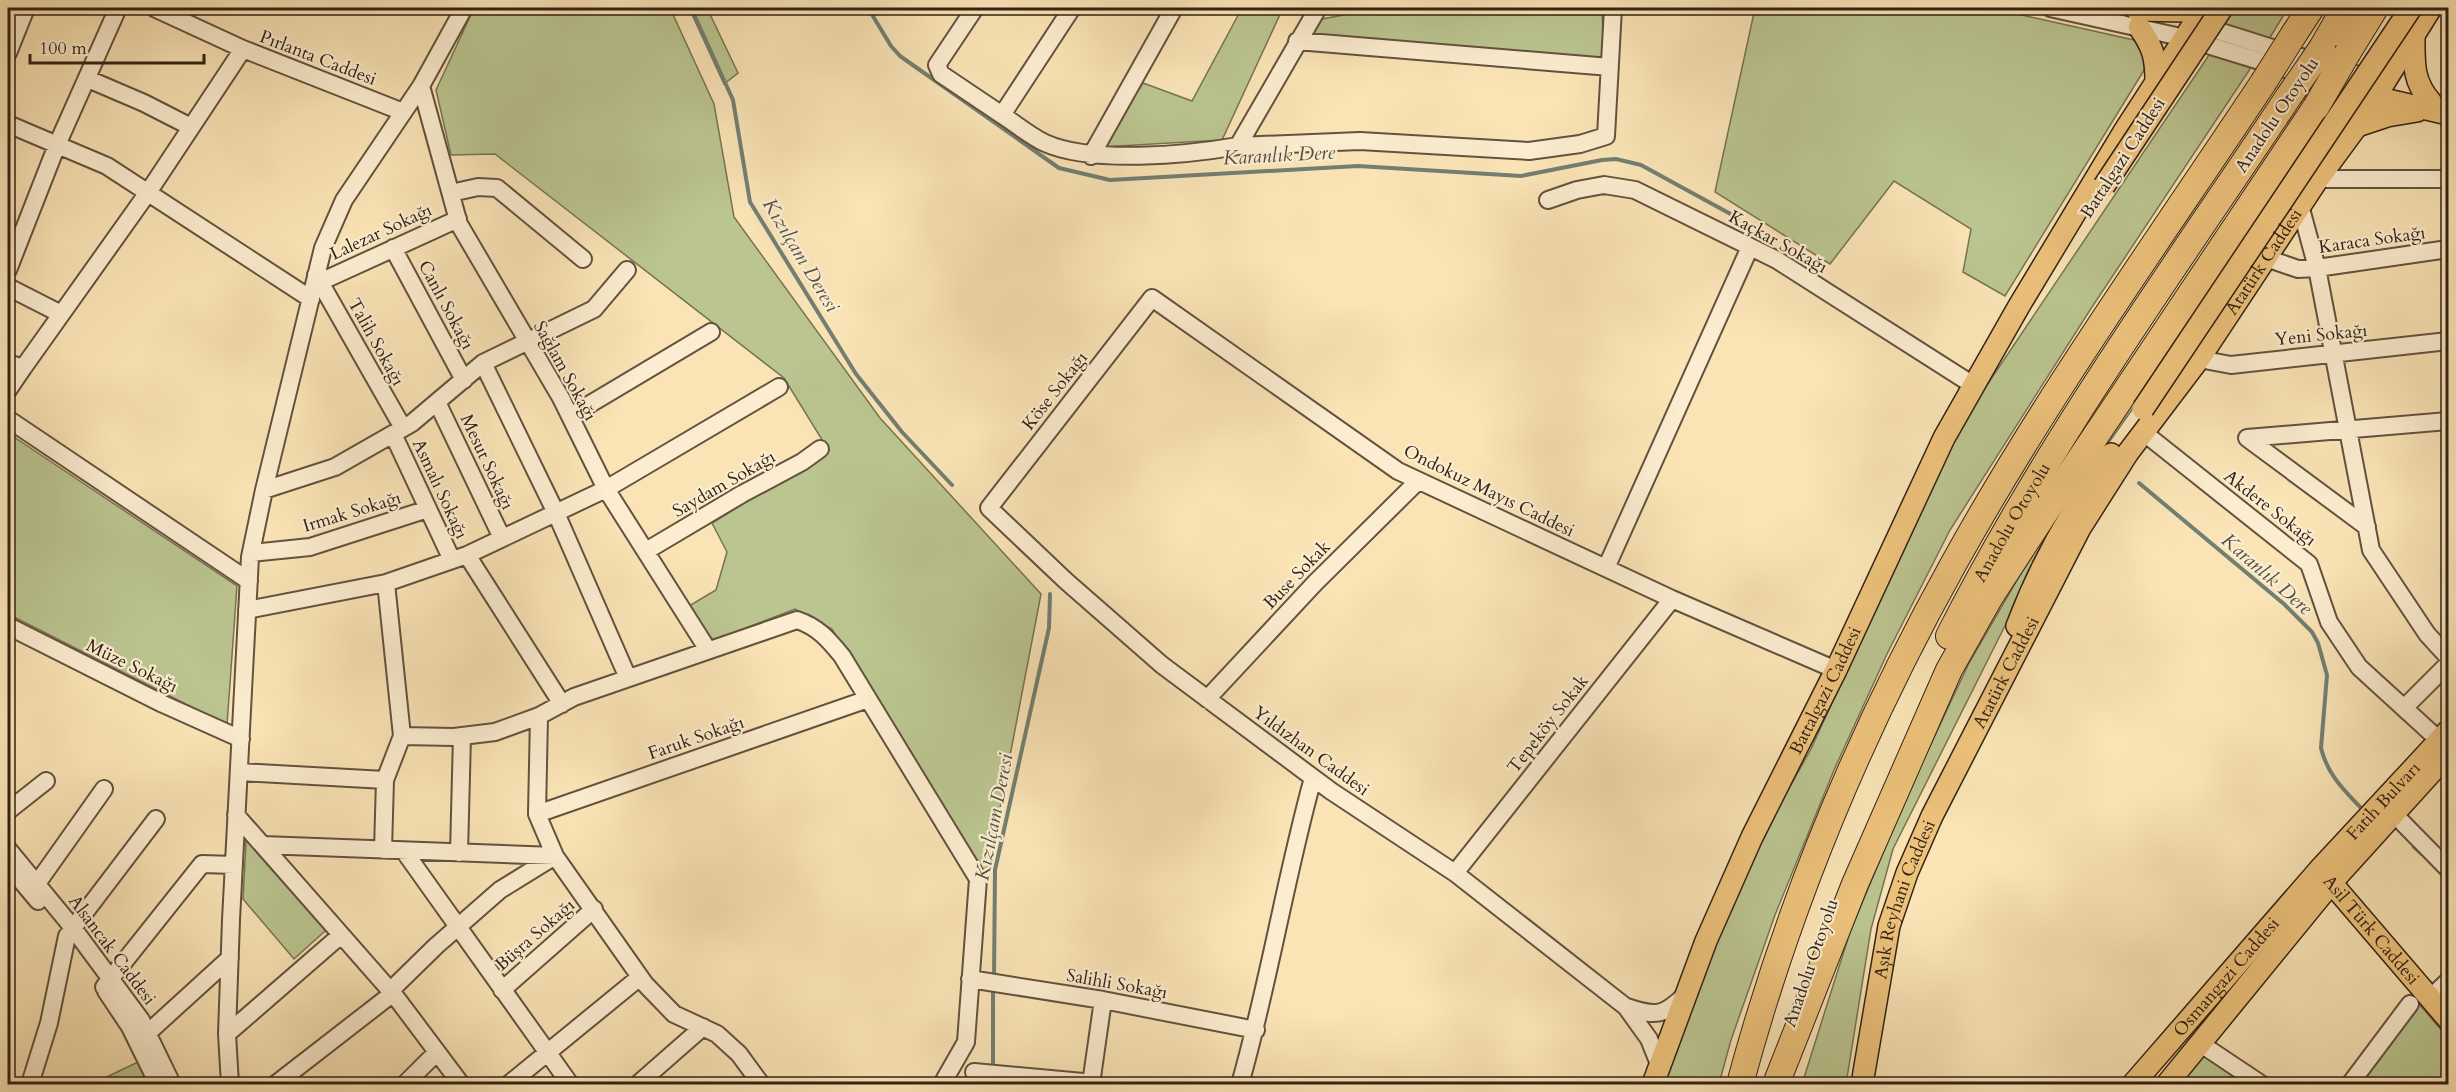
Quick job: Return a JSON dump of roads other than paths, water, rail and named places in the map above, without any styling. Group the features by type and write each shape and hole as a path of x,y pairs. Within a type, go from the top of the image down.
{"highway":[{"name":"Anadolu Otoyolu","path":"1740,1084 1796,904 1844,783 1902,661 1975,527 2068,375 2263,83 2310,8"},
{"name":"Anadolu Otoyolu","path":"1774,1084 1806,972 1844,865 1924,684 1976,583 2078,413 2322,48 2345,8"},
{"path":"1774,1084 1855,884 1948,670 1990,597 2316,107 2375,8"}],"main road":[{"name":"Battalgazi Caddesi","path":"2019,306 2077,227 2222,8"},
{"name":"Atatürk Caddesi","path":"1980,725 2029,594 2079,498 2144,409 2411,8"},
{"name":"Atatürk Caddesi","path":"1980,725 2080,528 2143,432 2199,359 2300,205 2357,126 2431,8"},
{"path":"2156,82 2156,58 2134,15 2183,11 2195,19"},
{"name":"Battalgazi Caddesi","path":"1656,1074 1706,942 1752,837 1836,670 1944,438 2019,306 2195,19"},
{"path":"2414,34 2415,72 2421,91 2439,109"},
{"path":"2380,90 2439,109"},
{"path":"2357,126 2387,116 2439,109"},
{"name":"Aşık Reyhani Caddesi","path":"1862,1084 1874,1027 1884,954 1897,900 1922,836 1980,725"},
{"name":"Fatih Bulvarı","path":"2326,876 2394,814 2446,744"},
{"name":"Fatih Bulvarı","path":"2326,876 2446,744"},
{"name":"Asil Türk Caddesi","path":"2326,876 2420,1001 2448,1019"},
{"name":"Osmangazi Caddesi","path":"2167,1084 2201,1044 2326,876"},
{"name":"Osmangazi Caddesi","path":"2133,1084 2326,876"}],"street":[{"path":"9,44 26,8"},
{"path":"8,270 57,145 118,8"},
{"name":"Pırlanta Caddesi","path":"154,8 243,49 403,112"},
{"path":"230,1084 227,1034 247,610 251,553 264,490 318,278 323,248 344,200 421,86 464,8"},
{"path":"975,8 936,65 942,74 1045,143 1091,156 1202,153 1238,146 1360,141 1529,152 1580,144 1606,136 1613,8"},
{"path":"1002,115 1072,8"},
{"path":"1091,156 1174,8"},
{"path":"1238,146 1318,8"},
{"path":"2050,8 2195,19 2380,90"},
{"path":"1297,41 1610,67"},
{"path":"8,390 15,366 61,314 148,192 243,49"},
{"path":"88,79 144,103 191,127"},
{"name":"Sağlam Sokağı","path":"421,86 458,219 570,416 606,489 708,651"},
{"path":"8,124 106,166 311,299"},
{"path":"2318,179 2448,179"},
{"name":"Kaçkar Sokağı","path":"1548,200 1592,186 1604,185 1625,187 1646,195 1777,260 1973,385"},
{"path":"451,193 478,187 497,188 583,259"},
{"path":"2300,205 2318,268 2371,550 2427,634 2448,657"},
{"name":"Lalezar Sokağı","path":"318,278 458,219"},
{"path":"1606,568 1750,247"},
{"name":"Canlı Sokağı","path":"393,248 464,380"},
{"name":"Karaca Sokağı","path":"2266,258 2298,268 2318,268 2448,249"},
{"path":"264,490 335,467 398,431 483,363 594,309 627,270"},
{"name":"Talih Sokağı","path":"318,278 398,431"},
{"path":"8,287 61,314"},
{"name":"Ondokuz Mayıs Caddesi","path":"1152,297 1398,471 1672,599 1836,670"},
{"name":"Köse Sokağı","path":"989,508 1152,297"},
{"path":"570,416 711,332"},
{"name":"Yeni Sokağı","path":"2199,359 2231,365 2448,341"},
{"path":"483,363 556,513 628,678"},
{"path":"247,610 386,583 460,557 606,489 779,387"},
{"name":"Mesut Sokağı","path":"437,402 502,538"},
{"path":"8,419 249,581"},
{"path":"2367,527 2247,438 2448,421"},
{"name":"Asmalı Sokağı","path":"398,431 428,509 562,704"},
{"name":"Akdere Sokağı","path":"2143,432 2309,564 2329,622 2359,667 2446,744"},
{"name":"Saydam Sokağı","path":"646,551 742,494 802,462 820,449"},
{"name":"Buse Sokak","path":"1207,699 1315,583 1418,481"},
{"name":"Yıldızhan Caddesi","path":"989,508 1162,665 1313,778 1455,873 1626,1007"},
{"name":"Irmak Sokağı","path":"251,553 310,547 428,509"},
{"path":"382,850 386,780 402,736 386,583"},
{"name":"Tepeköy Sokak","path":"1455,873 1672,599"},
{"path":"402,736 462,736 495,732 539,717 574,697 797,620 823,633 842,656 978,879 986,981 966,1042 942,1084"},
{"name":"Müze Sokağı","path":"8,626 163,704 241,739"},
{"path":"2404,708 2448,664"},
{"name":"Faruk Sokağı","path":"537,814 868,699"},
{"path":"539,717 537,814 555,856 640,977 674,1014 717,1034 739,1054 756,1083"},
{"path":"459,853 462,736"},
{"path":"239,772 386,780"},
{"path":"1240,1084 1256,1030 1293,849 1313,778"},
{"path":"8,812 46,781"},
{"path":"34,888 104,789"},
{"path":"2394,814 2448,869"},
{"path":"237,815 391,992 461,1084"},
{"path":"30,1084 49,1023 70,932 156,819"},
{"path":"263,845 555,856"},
{"name":"Alsancak Caddesi","path":"8,849 34,888 70,932 107,984 130,1027 142,1038 172,1084"},
{"path":"404,850 570,1084"},
{"path":"276,1084 391,992 500,890 555,856"},
{"path":"107,984 202,864 234,865"},
{"name":"Alsancak Caddesi","path":"8,865 34,888"},
{"name":"Büşra Sokağı","path":"502,990 594,909"},
{"path":"227,1034 341,935"},
{"path":"142,1038 230,958"},
{"path":"509,1084 640,977"},
{"name":"Salihli Sokağı","path":"986,981 1103,1000 1256,1030"},
{"path":"2350,1084 2420,1001 2448,981"},
{"path":"1626,1007 1655,1014 1665,1012 1686,994"},
{"path":"1091,1084 1103,1000"},
{"path":"1626,1007 1649,1039 1656,1074"},
{"path":"638,1084 703,1027"},
{"name":"Alsancak Caddesi","path":"142,1038 158,1084"},
{"path":"966,1042 985,1076 1086,1084"},
{"path":"2201,1044 2261,1084"},
{"path":"405,1084 437,1052"}],"waterway":[{"name":"Kızılçam Deresi","path":"691,8 733,100 750,202 856,374 902,432 952,485"},
{"name":"Karanlık Dere","path":"868,8 891,46 900,56 1059,168 1110,180 1358,166 1521,176 1616,159 1641,165 1738,218"},
{"name":"Karanlık Dere","path":"2139,483 2284,604 2312,632 2318,643 2327,675 2321,748 2332,774 2361,808"},
{"name":"Kızılçam Deresi","path":"994,979 995,870 1049,628 1050,594"},
{"name":"Karanlık Dere","path":"2414,847 2422,854"},
{"name":"Kızılçam Deresi","path":"993,986 993,1069"}]}
